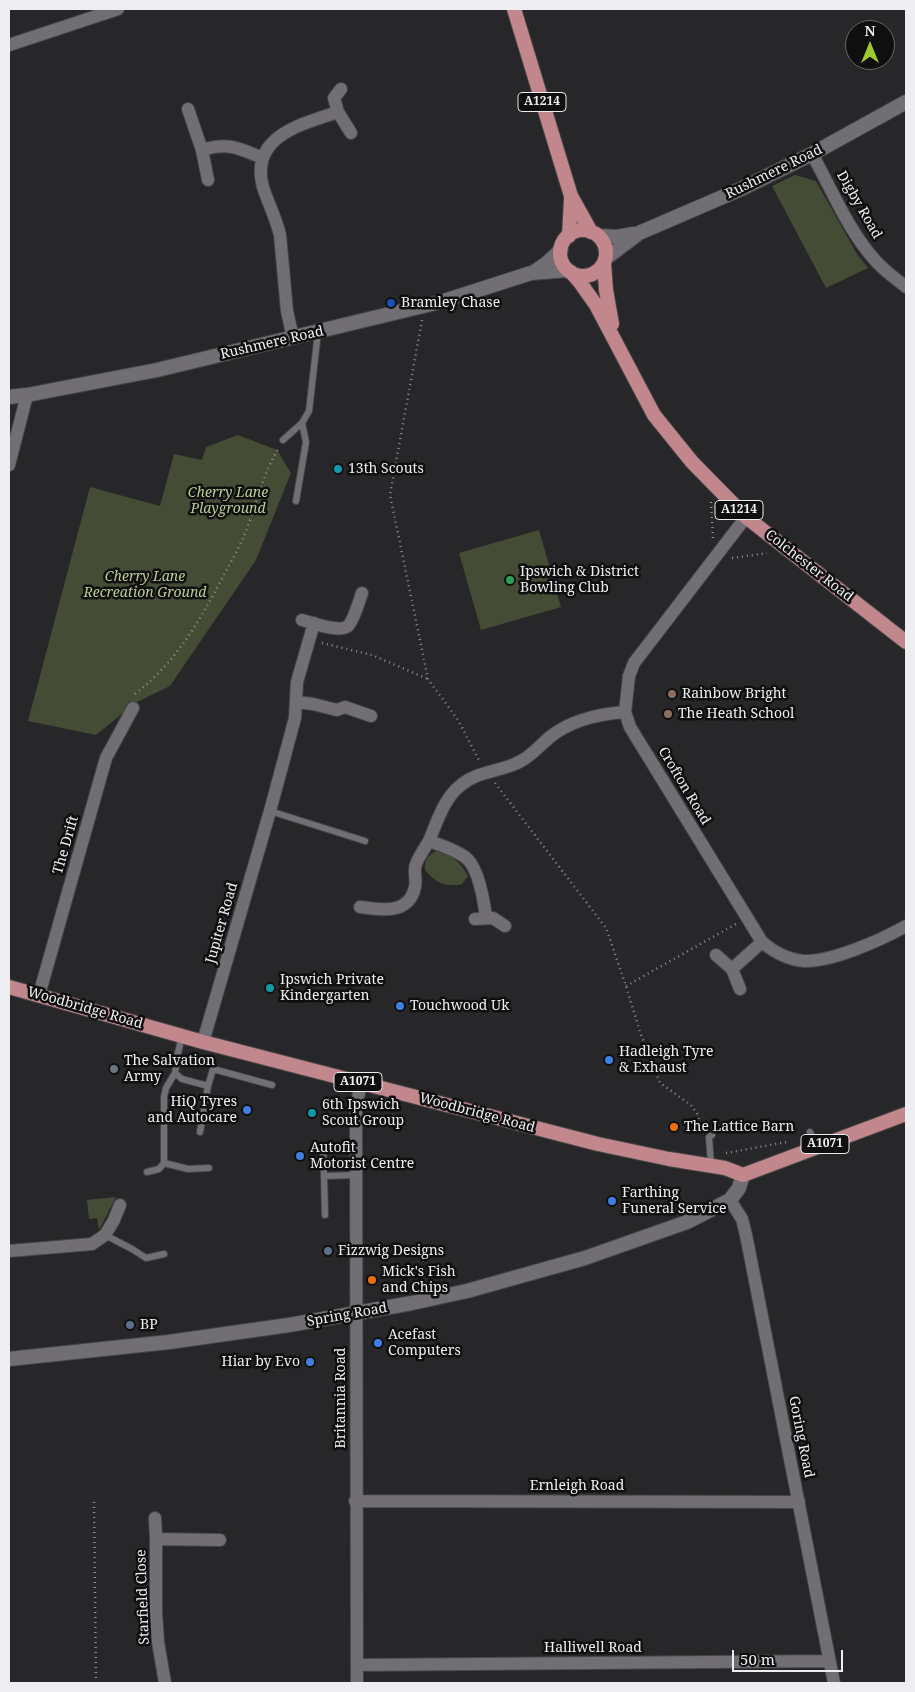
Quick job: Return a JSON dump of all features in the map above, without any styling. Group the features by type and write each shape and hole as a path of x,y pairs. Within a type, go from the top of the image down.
{"main road":[{"name":"A1214","path":"514,9 571,196 595,234"},
{"name":"A1214","path":"569,236 571,196"},
{"path":"582,230 595,234 605,246 605,261 597,272 581,276 569,271 562,263 562,244 569,236 582,230"},
{"name":"Colchester Road","path":"605,261 608,303 616,339"},
{"name":"Colchester Road","path":"569,271 587,291 616,339 654,415 692,462 746,517 906,642"},
{"name":"Woodbridge Road","path":"9,987 203,1042 598,1144 677,1160 710,1159 725,1168 743,1175"},
{"name":"A1071","path":"743,1175 906,1114"}],"street":[{"path":"9,45 118,9"},
{"path":"341,89 334,98 338,112 351,133"},
{"name":"Rushmere Road","path":"595,234 617,237 639,233 741,189 812,154 906,102"},
{"path":"188,109 202,150 208,180"},
{"path":"293,338 287,310 280,234 263,187 261,166 263,158 279,136 288,129 338,112"},
{"path":"202,150 216,145 226,145 263,158"},
{"name":"Digby Road","path":"812,154 856,234 874,259 906,287"},
{"name":"Rushmere Road","path":"605,261 639,233"},
{"name":"Rushmere Road","path":"531,273 547,263 561,250"},
{"name":"Rushmere Road","path":"9,397 157,370 293,338 424,306 531,273 569,271"},
{"path":"9,465 28,395"},
{"path":"360,907 388,911 404,904 410,898 415,889 415,866 447,801 454,791 474,776 507,767 526,759 558,731 572,724 602,714 624,712 629,676 634,663 746,517"},
{"name":"Jupiter Road","path":"203,1042 270,812 295,718 297,682 309,640 308,622 342,629 348,626 352,621 362,593"},
{"path":"296,702 337,710 345,708 371,716"},
{"name":"The Drift","path":"39,995 106,758 133,708"},
{"name":"Crofton Road","path":"624,712 630,727 762,942 774,951 787,957 802,961 814,961 864,946 906,926"},
{"path":"429,840 466,858 472,864 481,892 480,918 493,918 505,926"},
{"path":"732,969 762,942"},
{"path":"716,955 732,969 740,989"},
{"name":"Britannia Road","path":"356,1683 356,1107 361,1083"},
{"path":"730,1200 739,1188 743,1175"},
{"name":"Spring Road","path":"9,1359 168,1342 289,1325 357,1314 467,1291 585,1258 687,1222 730,1200"},
{"name":"Goring Road","path":"730,1200 742,1219 746,1235 834,1683"},
{"path":"9,1251 92,1244 105,1235 120,1205"},
{"name":"Ernleigh Road","path":"355,1501 799,1502"},
{"name":"Starfield Close","path":"155,1518 157,1635 166,1683"},
{"name":"Starfield Close","path":"156,1539 220,1540"},
{"name":"Halliwell Road","path":"357,1665 830,1661"}],"lane":[{"path":"284,440 302,423 308,411 318,332"},
{"path":"296,501 306,442 302,423"},
{"path":"270,812 364,841"},
{"path":"147,1172 159,1169 164,1163 164,1098 166,1088 175,1073 182,1036"},
{"path":"200,1132 213,1069 272,1085"},
{"path":"175,1073 182,1079 208,1086"},
{"path":"810,1132 816,1147"},
{"path":"710,1159 709,1137 712,1135"},
{"path":"323,1145 325,1215"},
{"path":"164,1163 188,1169 209,1168"},
{"path":"324,1176 357,1175"},
{"path":"105,1235 146,1258 164,1254"}],"path":[{"path":"424,306 390,495 428,679 458,720 486,772 606,928 640,1032 660,1083 691,1105 698,1115 702,1131"},
{"path":"133,708 135,704 134,694 149,683 176,656 205,609 243,537 277,450 284,440"},
{"path":"711,502 713,544"},
{"path":"728,558 768,552"},
{"path":"309,640 372,655 428,679"},
{"path":"626,986 747,918"},
{"path":"710,1159 734,1152 789,1142"},
{"path":"94,1502 96,1683"}],"green space":[{"path":"795,175 816,181 857,254 868,268 826,288 772,186"},
{"name":"Cherry Lane Recreation Ground","path":"238,435 277,450 291,473 256,560 170,686 135,703 96,735 28,721 90,487 160,506 174,454 202,460 206,447"},
{"name":"Ipswich & District Bowling Club","path":"539,530 561,607 481,630 459,553"},
{"path":"437,851 452,857 462,867 468,876 462,884 451,885 441,883 425,870 427,858"},
{"path":"116,1197 99,1230 97,1218 89,1219 87,1200"}],"place":[{"name":"Bramley Chase","path":"391,303"},
{"name":"13th Scouts","path":"338,469"},
{"name":"Ipswich & District Bowling Club","path":"510,580"},
{"name":"Rainbow Bright","path":"672,694"},
{"name":"The Heath School","path":"668,714"},
{"name":"Ipswich Private Kindergarten","path":"270,988"},
{"name":"Touchwood Uk","path":"400,1006"},
{"name":"Hadleigh Tyre & Exhaust","path":"609,1060"},
{"name":"The Salvation Army","path":"114,1069"},
{"name":"HiQ Tyres and Autocare","path":"247,1110"},
{"name":"6th Ipswich Scout Group","path":"312,1113"},
{"name":"The Lattice Barn","path":"674,1127"},
{"name":"Autofit Motorist Centre","path":"300,1156"},
{"name":"Farthing Funeral Service","path":"612,1201"},
{"name":"Fizzwig Designs","path":"328,1251"},
{"name":"Mick's Fish and Chips","path":"372,1280"},
{"name":"BP","path":"130,1325"},
{"name":"Acefast Computers","path":"378,1343"},
{"name":"Hiar by Evo","path":"310,1362"}],"park label":[{"name":"Cherry Lane Playground","path":"228,502"}]}
